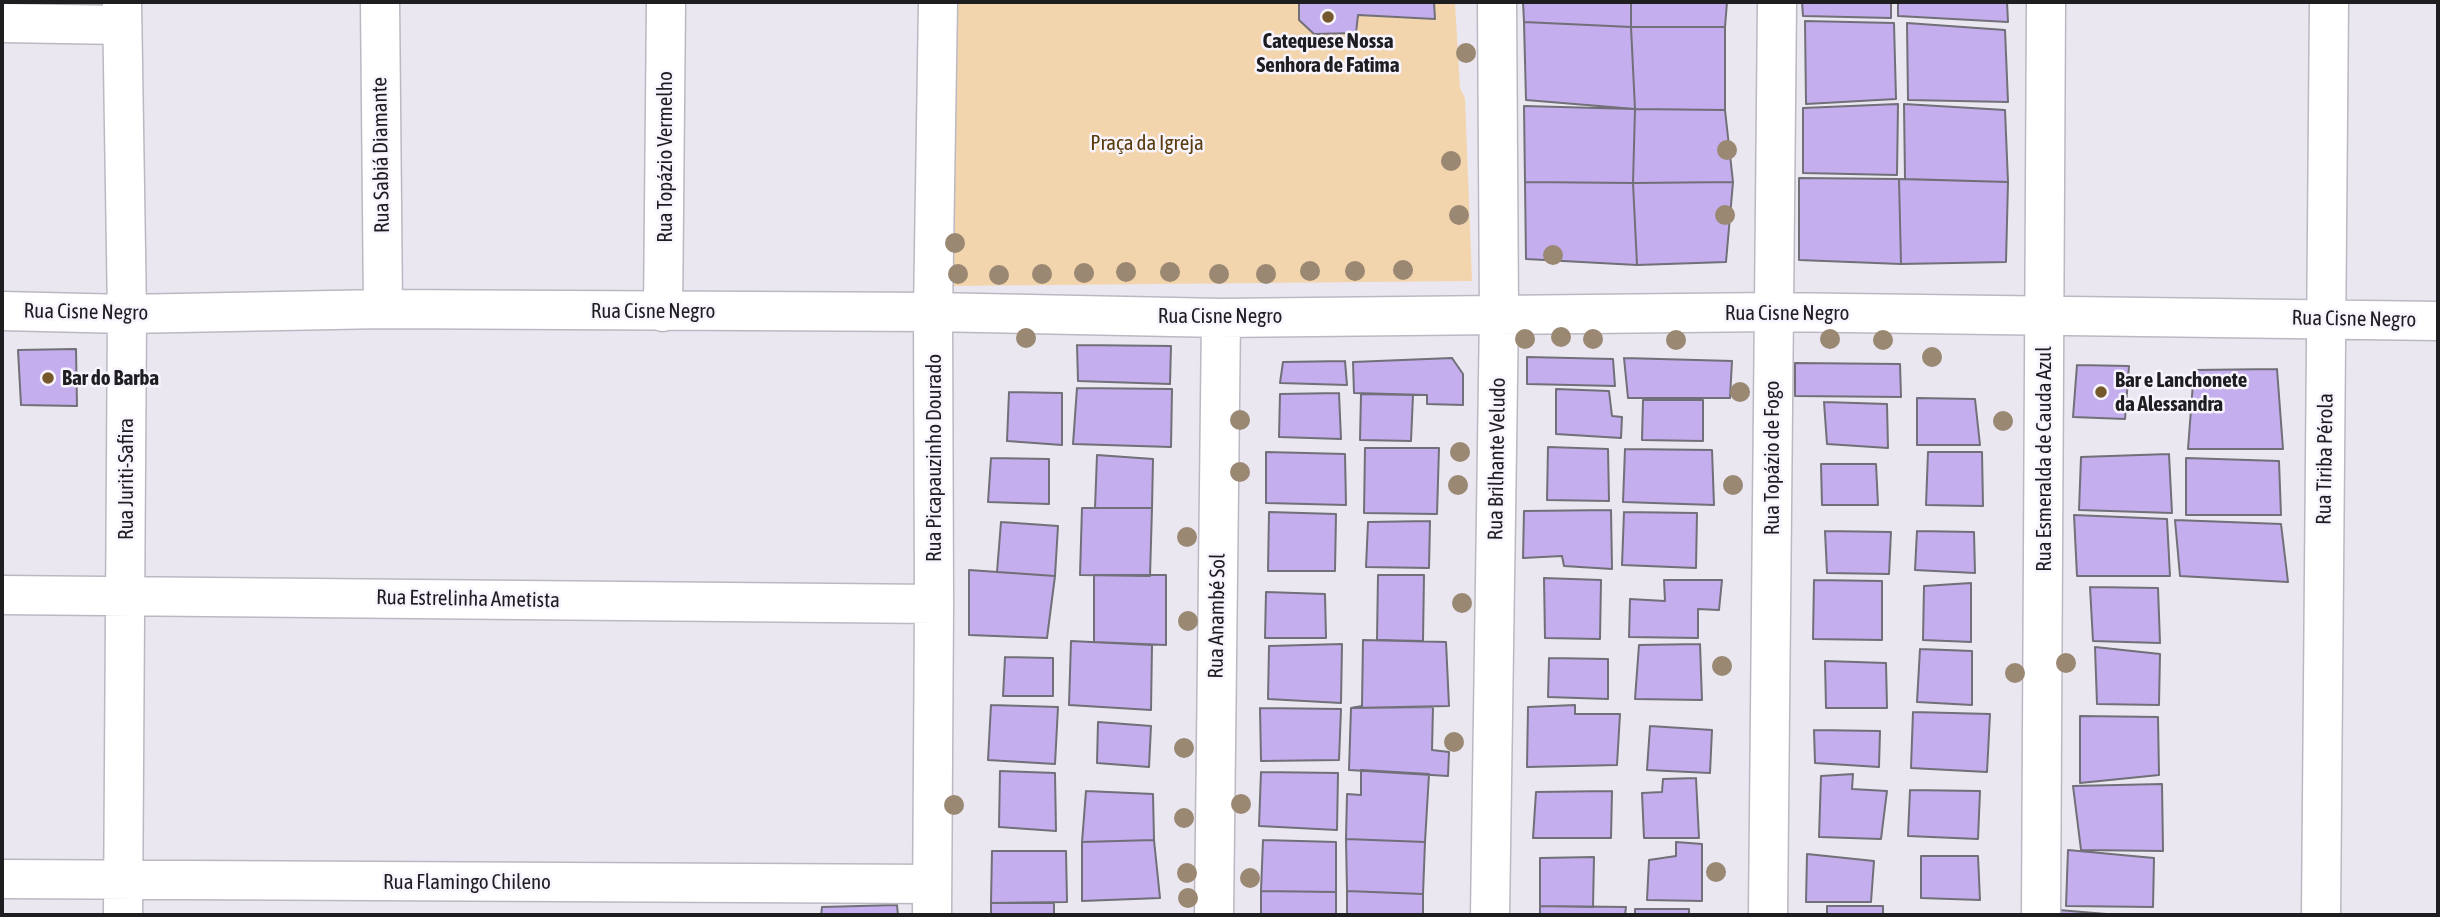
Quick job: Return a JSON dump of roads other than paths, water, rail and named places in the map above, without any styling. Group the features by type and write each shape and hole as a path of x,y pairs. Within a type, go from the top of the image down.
{"street":[{"name":"Rua Sabiá Diamante","path":"380,2 383,309"},
{"name":"Rua Topázio Vermelho","path":"663,312 666,2"},
{"name":"Rua Picapauzinho Dourado","path":"932,900 933,312 938,2"},
{"name":"Rua Brilhante Veludo","path":"1490,915 1499,313 1497,2"},
{"name":"Rua Topázio de Fogo","path":"1768,915 1777,2"},
{"name":"Rua Esmeralda de Cauda Azul","path":"2041,915 2046,2"},
{"name":"Rua Tiriba Pérola","path":"2321,915 2329,2"},
{"path":"2,23 122,13"},
{"name":"Rua Juriti-Safira","path":"122,13 127,314 123,898"},
{"name":"Rua Cisne Negro","path":"2,311 127,314 383,309 933,312 1221,318 1773,312 2438,321"},
{"name":"Rua Anambé Sol","path":"1214,915 1221,318"},
{"name":"Rua Estrelinha Ametista","path":"2,595 934,604"},
{"name":"Rua Flamingo Chileno","path":"2,879 123,898 932,900"}],"place":[{"name":"Catequese Nossa Senhora de Fatima","path":"1328,17"},
{"name":"Bar do Barba","path":"48,378"},
{"name":"Bar e Lanchonete da Alessandra","path":"2101,392"}],"park label":[{"name":"Praça da Igreja","path":"1147,143"}]}
